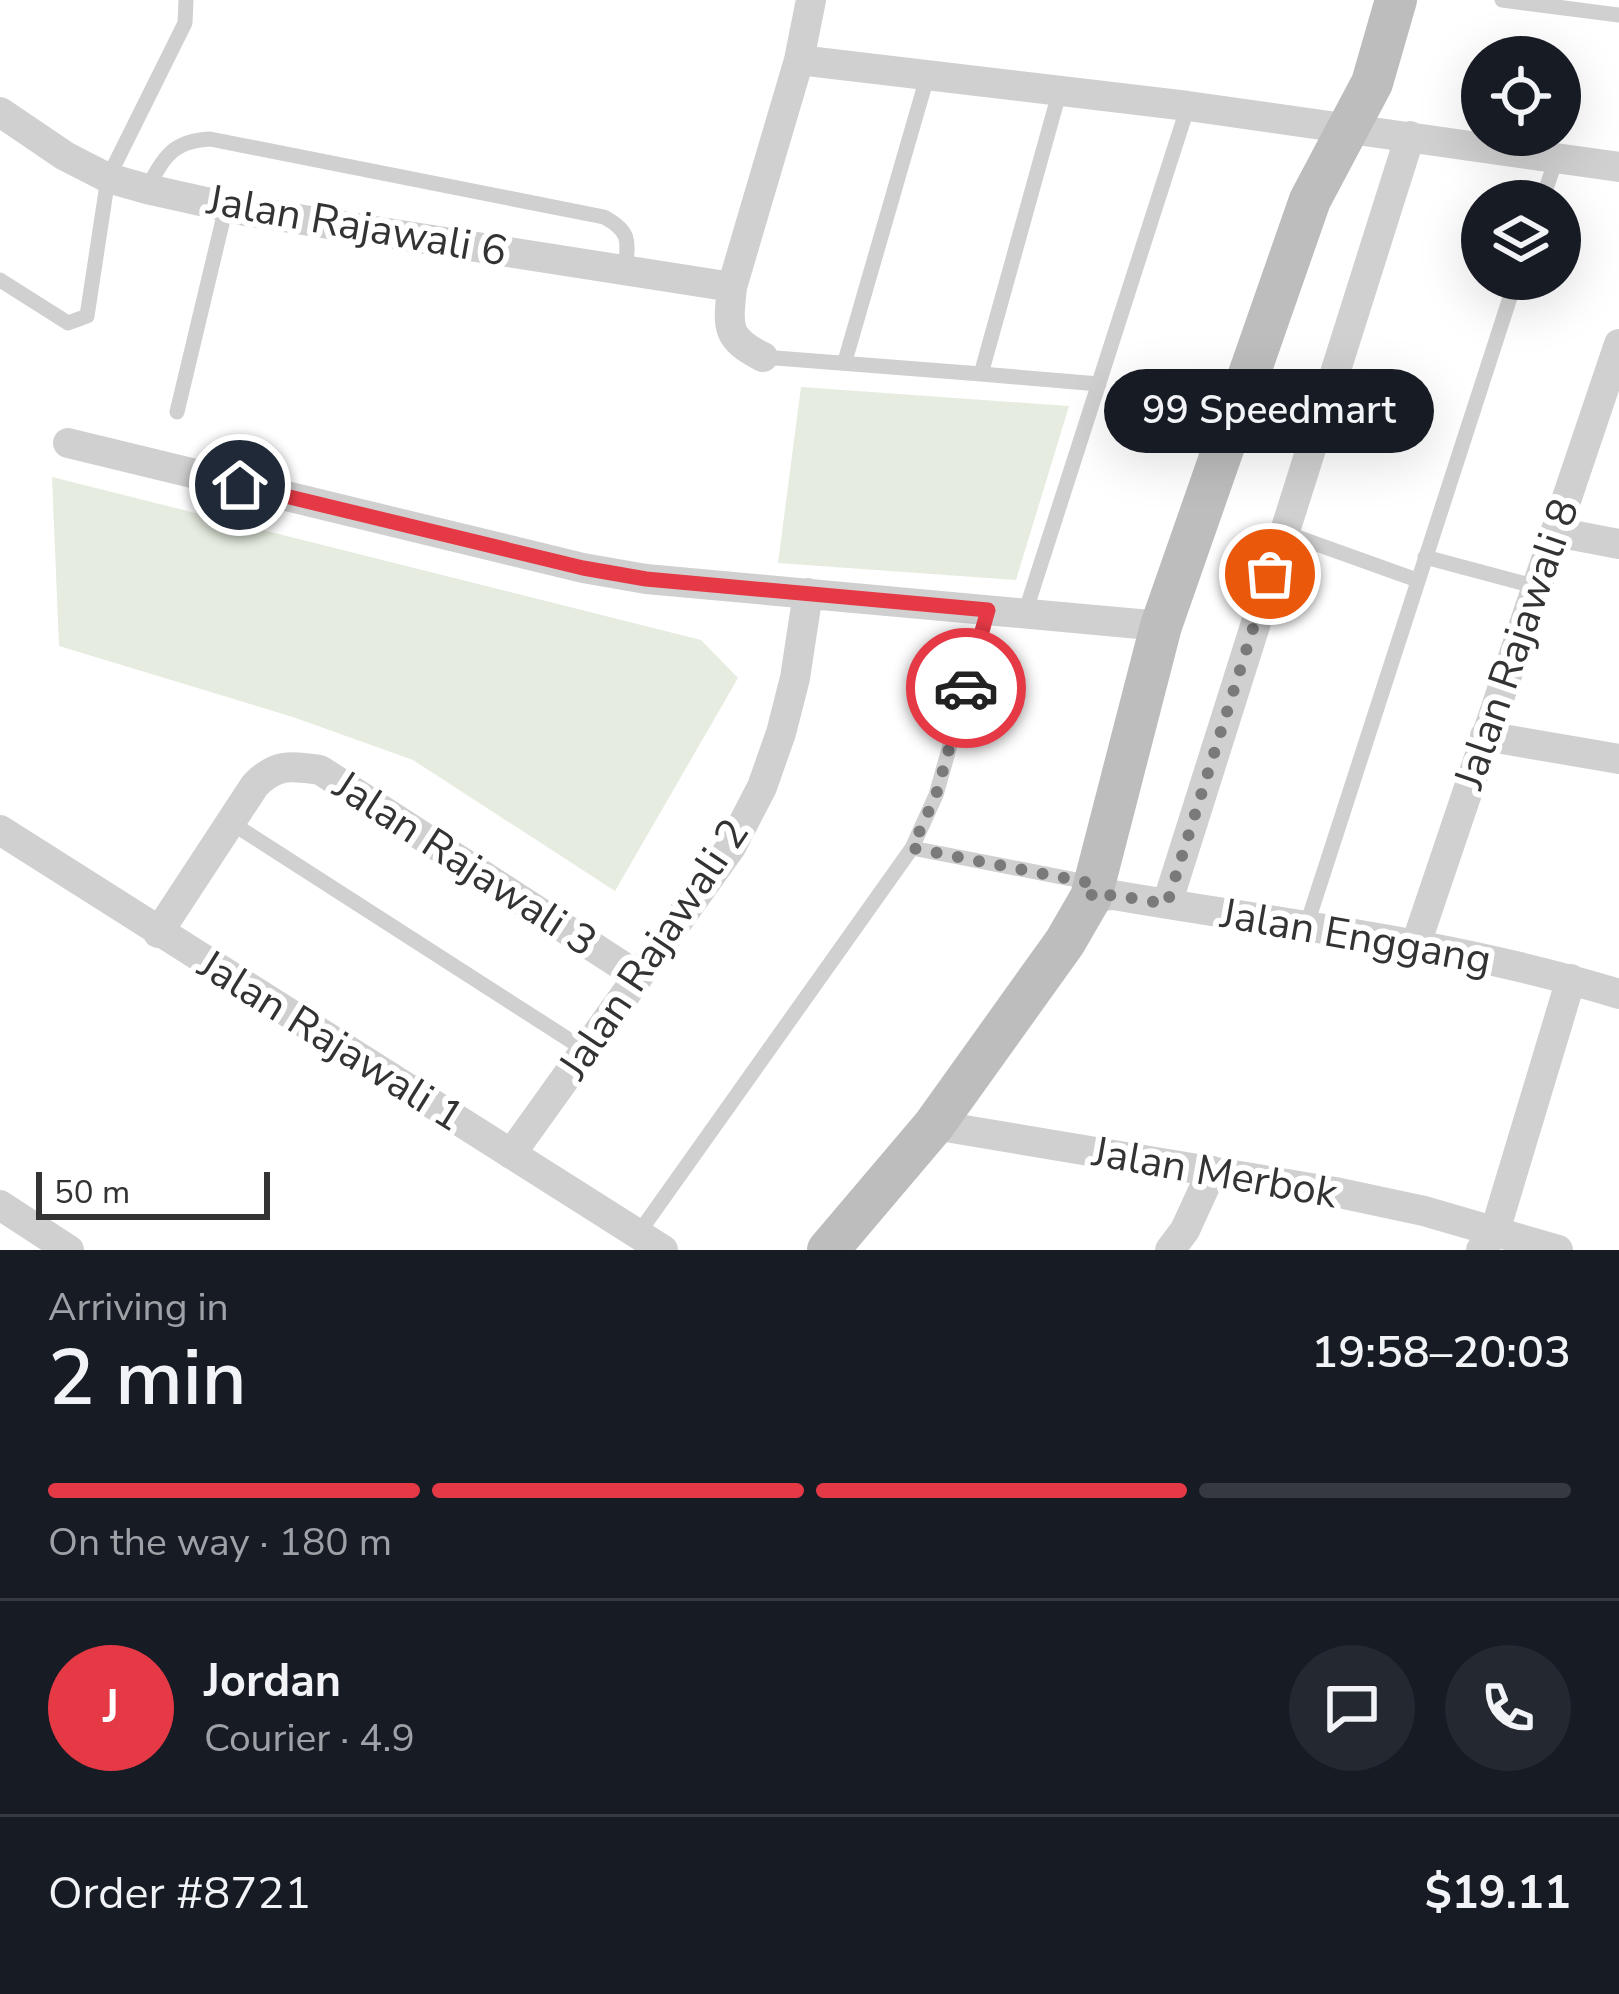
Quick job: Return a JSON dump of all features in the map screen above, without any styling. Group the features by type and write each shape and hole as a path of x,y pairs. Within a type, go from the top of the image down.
{"street":[{"path":"763,358 740,346 728,327 732,287 799,60 811,0"},
{"path":"828,1250 934,1125 1065,942 1093,890 1160,626 1310,200 1372,83 1396,0"},
{"path":"799,60 1060,89 1619,167"},
{"name":"Jalan Rajawali 6","path":"0,112 65,156 108,178 226,207 732,287"},
{"path":"1167,904 1410,136"},
{"name":"Jalan Rajawali 8","path":"1415,944 1619,344"},
{"path":"68,443 583,568 646,579 1160,626"},
{"path":"1556,532 1619,544"},
{"name":"Jalan Rajawali 2","path":"511,1154 731,847 762,787 795,678 808,593"},
{"path":"1485,736 1619,759"},
{"name":"Jalan Rajawali 3","path":"158,933 270,769 296,766 320,770 638,976"},
{"name":"Jalan Rajawali 1","path":"0,830 650,1242"},
{"name":"Jalan Enggang","path":"1093,890 1415,944 1619,994"},
{"path":"1488,1240 1571,979"},
{"name":"Jalan Merbok","path":"934,1125 1424,1211 1488,1240 1558,1250"},
{"path":"1170,1250 1185,1230 1212,1171"},
{"path":"0,1205 69,1250"}],"lane":[{"path":"0,280 68,322 87,316 108,178 185,23 186,0"},
{"path":"1502,0 1619,15"},
{"path":"845,361 928,74"},
{"path":"981,374 1060,89"},
{"path":"1025,614 1188,106"},
{"path":"147,188 172,150 189,140 210,139 604,217 621,226 628,241 625,271"},
{"path":"1549,180 1556,159"},
{"path":"177,412 226,207"},
{"path":"1307,924 1509,300"},
{"path":"763,358 1099,384"},
{"path":"1283,532 1418,580"},
{"path":"1425,556 1537,587"},
{"path":"650,1242 912,848 936,795 988,610"},
{"path":"230,822 585,1050"},
{"path":"912,848 1093,890"}],"shaded area":[{"path":"801,387 1069,406 1016,580 778,563"},
{"path":"52,477 701,640 738,678 615,891 413,760 293,717 59,646"}],"way so far":[{"path":"966,688 936,795 912,848 1095,884 1091,897 1113,895 1167,904 1270,574"}],"place":[{"name":"99 Speedmart","path":"1270,574"}],"route":[{"path":"240,485 646,579 988,610 966,688"}]}
